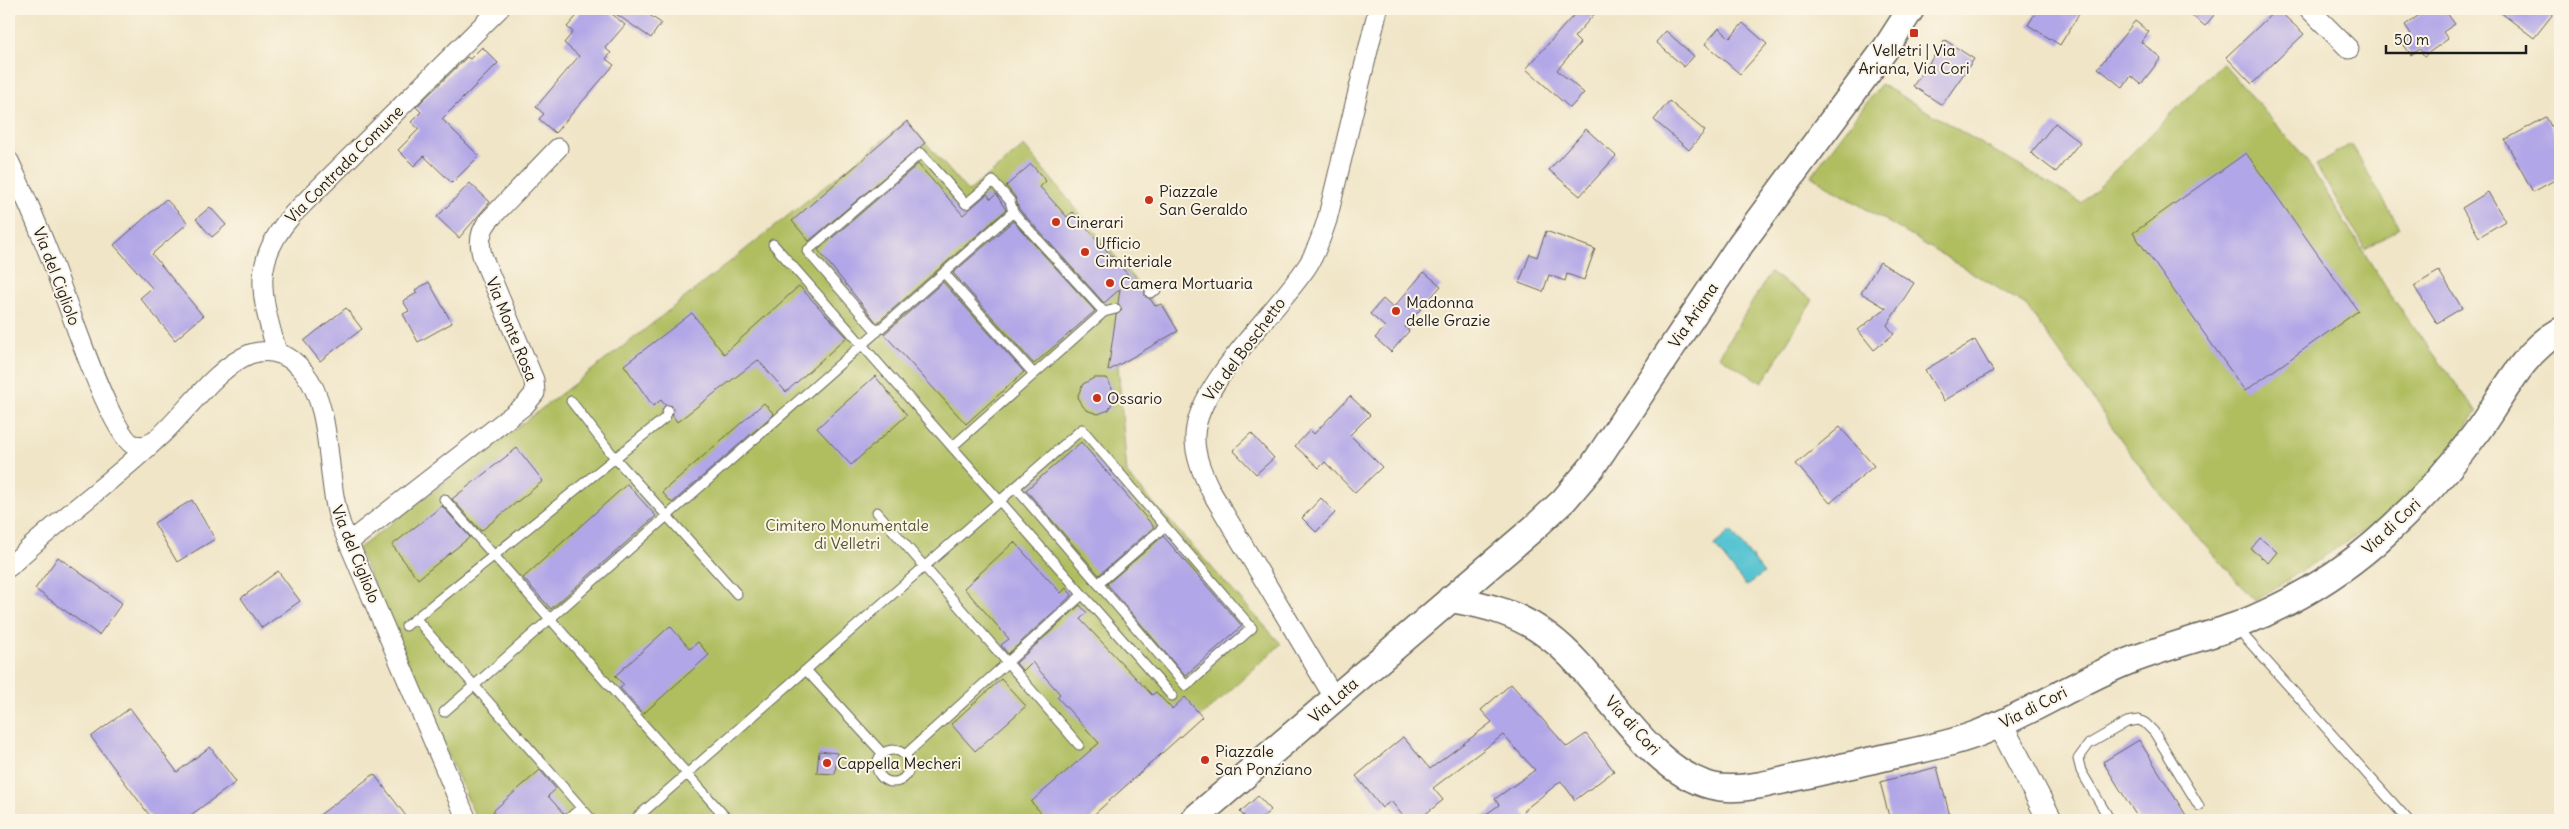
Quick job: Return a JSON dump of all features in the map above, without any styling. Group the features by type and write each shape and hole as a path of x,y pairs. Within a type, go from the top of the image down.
{"main road":[{"name":"Via Ariana","path":"1450,599 1544,519 1584,477 1745,238 1877,60 1911,9"},
{"name":"Via di Cori","path":"1450,599 1505,611 1526,621 1549,636 1578,663 1656,752 1685,774 1712,786 1735,788 1770,784 1943,744 2000,724 2088,679 2128,661 2168,646 2235,626 2270,611 2302,594 2346,566 2374,544 2445,473 2481,426 2526,360 2545,341 2560,331"},
{"name":"Via Lata","path":"1193,820 1450,599"}],"street":[{"name":"Via Contrada Comune","path":"277,352 268,318 263,281 265,257 272,239 293,214 499,9"},
{"name":"Via del Boschetto","path":"1335,699 1206,482 1197,459 1194,435 1202,406 1215,383 1301,275 1318,246 1327,220 1378,9"},
{"path":"2309,9 2349,49"},
{"name":"Via Monte Rosa","path":"349,542 525,406 532,397 534,380 483,258 480,239 489,220 558,148"},
{"name":"Via del Cigliolo","path":"9,161 35,218 87,355 120,431 129,443 138,446 148,444 158,438"},
{"name":"Via del Cigliolo","path":"9,567 45,533 158,438 213,381 233,364 258,352 277,352 288,357 302,369 317,396 324,421 334,500 349,542 466,820"},
{"path":"2000,724 2050,820"}],"lane":[{"path":"878,332 808,251 921,153 966,204 993,181 1010,201 1013,212 1104,312"},
{"path":"444,712 1013,212"},
{"path":"773,244 1172,696"},
{"path":"944,273 1034,374"},
{"path":"952,447 1104,312 1116,309"},
{"path":"571,401 615,458 738,594"},
{"path":"406,626 665,418 668,410"},
{"path":"634,820 1015,487 1082,429 1252,628 1186,686 1015,487"},
{"path":"444,499 728,820"},
{"path":"877,512 1079,745"},
{"path":"1098,584 1165,526"},
{"path":"905,755 1082,595"},
{"path":"416,619 592,820"},
{"path":"2235,626 2408,820"},
{"path":"806,670 882,753"},
{"path":"2110,820 2080,771 2078,759 2084,748 2089,744 2134,720 2145,723 2154,732 2199,806"},
{"path":"891,749 905,755 908,760 908,770 902,779 892,782 882,778 877,772 876,762 882,753 891,749"},
{"path":"567,820 582,808"}],"green space":[{"path":"2222,63 2303,155 2395,302 2477,412 2429,478 2382,519 2255,601 2156,489 2026,305 1811,176 1881,84 2082,203"},
{"name":"Cimitero Monumentale di Velletri","path":"907,121 968,192 1024,146 1138,284 1140,283 1155,306 1162,304 1178,331 1118,365 1127,474 1281,644 1088,820 477,820 358,549 638,335"},
{"path":"2351,144 2400,228 2365,249 2316,165"},
{"path":"1770,273 1813,300 1762,383 1719,356"}],"water":[{"path":"1731,531 1764,573 1746,586 1714,545"}],"building":[{"path":"583,9 606,9 625,25 605,48 611,53 606,59 614,65 555,133 539,119 544,114 536,107 579,56 564,43 573,32 567,27"},
{"path":"609,9 641,9 661,23 651,38"},
{"path":"1579,9 1599,9 1574,37 1580,43 1557,70 1584,93 1570,108 1526,69"},
{"path":"2038,9 2082,9 2060,45 2028,25"},
{"path":"2184,9 2219,9 2205,26"},
{"path":"2277,9 2304,34 2252,84 2226,57"},
{"path":"2428,9 2444,9 2455,24 2443,32 2448,39 2424,56 2420,49 2411,55 2401,41 2411,34 2405,25"},
{"path":"2496,9 2557,9 2534,38"},
{"path":"2135,21 2149,32 2141,42 2161,58 2141,84 2131,76 2123,88 2098,68"},
{"path":"1743,23 1767,44 1740,74 1705,44 1719,28 1730,38"},
{"path":"1666,31 1694,56 1684,67 1656,42"},
{"path":"1945,40 1974,59 1942,105 1913,86"},
{"path":"482,47 498,63 442,119 479,156 452,183 424,156 414,166 398,150 419,129 411,122 421,112 416,107 467,57 470,59"},
{"path":"1669,101 1705,131 1689,150 1654,120"},
{"path":"2546,117 2560,143 2560,177 2533,192 2505,140"},
{"path":"907,121 925,143 809,241 792,221"},
{"path":"2055,123 2080,142 2056,172 2031,153"},
{"path":"1586,129 1616,156 1580,196 1549,170"},
{"path":"2246,153 2358,311 2245,391 2133,233"},
{"path":"918,164 963,215 987,194 991,199 996,194 1006,210 877,323 818,250"},
{"path":"1031,164 1046,181 1040,187 1067,217 1073,212 1137,285 1140,283 1145,290 1145,296 1155,306 1162,304 1178,331 1108,371 1116,315 1122,310 1118,303 1120,289 1104,303 1019,209 1015,197 1006,186"},
{"path":"470,183 490,202 459,238 437,217"},
{"path":"2488,192 2505,221 2479,237 2462,208"},
{"path":"166,199 188,223 152,254 203,316 175,340 140,298 152,288 114,245"},
{"path":"210,207 226,225 212,237 196,219"},
{"path":"1013,221 1095,311 1034,364 953,273"},
{"path":"1546,231 1595,249 1584,280 1567,274 1565,281 1549,275 1543,292 1519,283 1530,254 1537,257"},
{"path":"1880,262 1914,283 1887,325 1894,334 1874,350 1858,330 1886,308 1861,293"},
{"path":"2439,271 2462,308 2437,323 2414,286"},
{"name":"Madonna delle Grazie","path":"1424,272 1441,286 1405,327 1409,331 1391,352 1375,338 1385,327 1370,314 1383,299 1393,308"},
{"path":"429,282 452,323 418,342 403,314 409,311 403,301 417,293 415,290"},
{"path":"943,282 1024,372 966,424 884,334"},
{"path":"799,286 847,337 786,392 758,360 677,422 673,416 672,406 665,405 661,400 653,406 624,365 692,313 724,354"},
{"path":"346,308 362,329 320,361 304,341"},
{"path":"1975,340 1993,371 1944,401 1925,370"},
{"path":"875,376 907,415 851,465 817,428"},
{"name":"Ossario","path":"1094,378 1107,378 1115,395 1109,410 1098,414 1086,410 1079,401 1078,395 1083,384"},
{"path":"1350,396 1370,415 1350,435 1382,467 1355,493 1325,462 1319,468 1295,446 1310,430 1314,434"},
{"path":"764,403 774,414 672,503 662,492"},
{"path":"1840,427 1874,466 1830,503 1796,464"},
{"path":"1251,433 1274,458 1256,474 1233,450"},
{"path":"1081,442 1154,527 1099,575 1026,490"},
{"path":"517,448 543,481 481,531 452,499"},
{"path":"627,484 656,516 551,609 523,578"},
{"path":"1321,498 1335,513 1316,532 1302,518"},
{"path":"192,500 215,539 177,562 154,523"},
{"path":"442,506 470,537 418,579 392,545"},
{"path":"1163,536 1242,626 1185,676 1107,584"},
{"path":"2260,538 2277,552 2268,563 2251,549"},
{"path":"1014,542 1061,593 1066,588 1072,595 1008,654 1001,645 1009,639 964,588"},
{"path":"58,557 122,603 99,635 35,589"},
{"path":"278,571 300,601 262,628 241,598"},
{"path":"1080,605 1087,613 1080,619 1152,695 1156,692 1172,709 1185,697 1202,717 1088,820 1048,820 1031,802 1099,743 1057,697 1060,694 1032,662 1023,671 1016,663"},
{"path":"670,626 690,649 698,642 709,655 643,714 620,688 624,685 615,676"},
{"path":"1001,679 1026,706 975,751 951,724"},
{"path":"1511,684 1567,747 1586,734 1614,771 1575,800 1561,781 1523,811 1530,820 1478,820 1499,805 1495,799 1535,770 1503,735 1433,788 1443,800 1418,820 1406,820 1391,801 1382,808 1356,776 1403,737 1430,769 1492,722 1481,710"},
{"path":"130,708 177,772 210,747 236,782 184,820 153,820 91,737"},
{"path":"2139,740 2189,820 2139,820 2103,762"},
{"name":"Cappella Mecheri","path":"819,751 837,753 835,774 817,773"},
{"path":"1937,767 1951,820 1890,820 1880,782"},
{"path":"540,770 556,789 548,796 564,814 561,820 497,820 493,811"},
{"path":"374,774 409,820 313,820"},
{"path":"1258,796 1271,810 1259,820 1248,820 1240,812"}],"place":[{"name":"Velletri | Via Ariana, Via Cori","path":"1914,33"},
{"name":"Piazzale San Geraldo","path":"1149,200"},
{"name":"Cinerari","path":"1056,222"},
{"name":"Ufficio Cimiteriale","path":"1085,252"},
{"name":"Camera Mortuaria","path":"1110,283"},
{"name":"Madonna delle Grazie","path":"1396,311"},
{"name":"Ossario","path":"1097,398"},
{"name":"Piazzale San Ponziano","path":"1205,760"},
{"name":"Cappella Mecheri","path":"827,763"}]}
